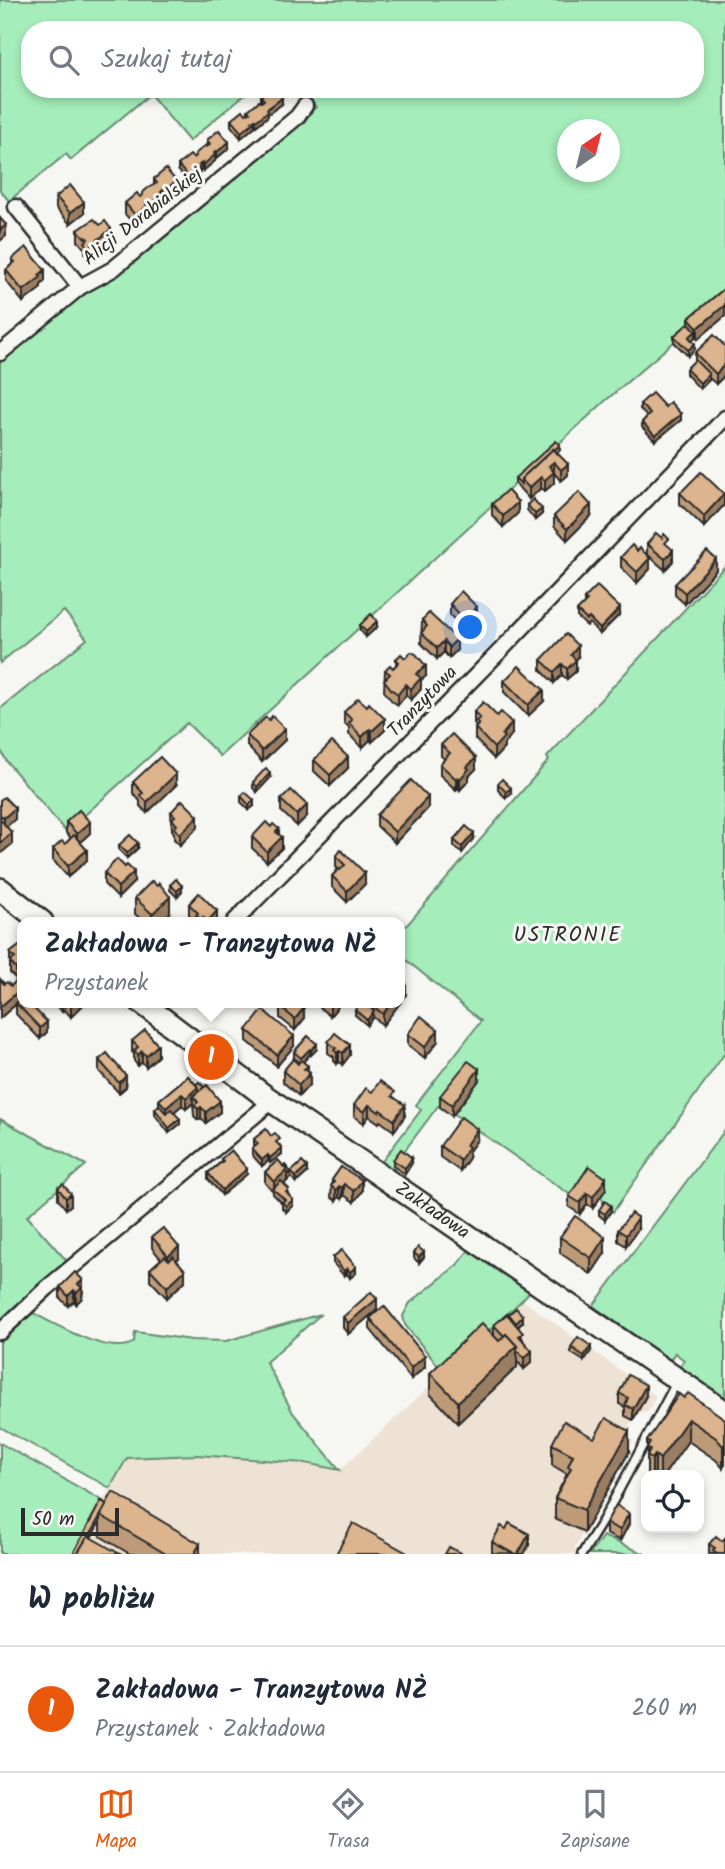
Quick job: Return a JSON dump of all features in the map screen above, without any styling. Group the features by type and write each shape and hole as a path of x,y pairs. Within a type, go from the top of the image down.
{"street":[{"name":"Alicji Dorabialskiej","path":"0,353 80,287 113,269 297,117 305,106"},
{"path":"16,207 80,287"},
{"name":"Tranzytowa","path":"239,917 725,418"},
{"path":"0,889 36,917"},
{"name":"Zakładowa","path":"153,1008 221,1064 272,1101 725,1412"},
{"path":"0,1332 57,1280 272,1101"}],"lane":[{"path":"582,1554 678,1380"}],"shaded area":[{"path":"522,1300 656,1396 648,1412 638,1412 632,1420 624,1435 633,1440 629,1452 574,1549 588,1554 74,1554 126,1458 197,1455 305,1463 340,1470"}],"green space":[{"path":"0,0 725,0 725,298 604,402 220,756 187,723 66,832 7,762 0,749 0,709 87,639 64,611 0,663 0,360 68,302 124,265 316,107 309,98 704,98 704,21 21,21 21,98 145,98 71,160 66,154 9,201 0,190"},
{"path":"153,98 240,98 189,141"},
{"path":"725,566 725,1053 613,1212 605,1207 601,1196 575,1198 454,1114 479,1081 468,1072 440,1107 438,1106 394,1165 396,1167 392,1172 380,1164 421,1110 416,1105 481,1021 405,959 405,927 549,760 547,757"},
{"path":"0,1119 86,1165 27,1216 67,1261 0,1326"},
{"path":"725,1130 725,1400 679,1367 684,1360 675,1353 670,1360 593,1306"},
{"path":"472,1246 533,1288 444,1373 405,1325 403,1316 410,1303 457,1265"},
{"path":"31,1312 67,1331 111,1346 124,1346 134,1342 135,1332 192,1340 226,1341 321,1314 266,1362 293,1413 340,1470 305,1463 197,1455 127,1458 110,1488 0,1427 0,1342"},
{"path":"0,1443 103,1501 74,1554 0,1554"},
{"path":"603,1536 645,1554 590,1554"}],"building":[{"path":"262,98 282,98 241,132 231,120 243,110 246,114 250,112 248,110 264,100"},
{"path":"219,130 229,142 188,177 178,165 190,155 193,158 196,156 206,145 207,147 210,144 207,140"},
{"path":"166,169 176,181 135,215 125,203 137,193 140,197 143,195 142,193 157,183 154,179"},
{"path":"70,185 84,202 70,213 56,197"},
{"path":"0,218 6,225 0,230"},
{"path":"94,219 100,225 105,221 111,229 89,247 85,242 88,239 78,230"},
{"path":"26,247 45,270 39,275 41,277 23,291 6,270 15,262 12,259"},
{"path":"725,288 725,305 698,328 689,318"},
{"path":"689,323 696,331 689,337 695,344 688,350 674,336"},
{"path":"714,335 725,346 725,364 716,374 695,353"},
{"path":"695,360 709,374 700,383 686,369"},
{"path":"652,393 665,407 670,402 681,414 655,436 642,422 650,414 640,404"},
{"path":"556,441 560,445 521,479 521,484 515,478"},
{"path":"553,449 568,464 561,470 554,462 549,466 554,472 545,480 541,477 529,488 521,479"},
{"path":"701,472 724,494 704,516 680,493"},
{"path":"507,490 518,502 503,516 492,504"},
{"path":"579,492 591,505 567,529 554,516"},
{"path":"533,499 542,509 535,514 527,505"},
{"path":"656,533 662,538 664,534 669,539 665,543 673,550 665,559 647,544"},
{"path":"632,545 637,551 640,548 650,558 637,572 621,557"},
{"path":"707,551 716,559 685,593 675,584"},
{"path":"597,586 620,608 600,629 577,611"},
{"path":"461,591 477,607 464,619 450,604"},
{"path":"477,612 483,619 474,627 468,621"},
{"path":"429,613 457,639 449,647 444,641 437,648 421,633 427,626 422,620"},
{"path":"371,614 377,621 366,632 360,625"},
{"path":"566,634 578,646 571,655 576,660 567,669 562,664 554,672 541,660"},
{"path":"411,652 426,666 416,674 421,678 411,689 406,684 398,694 384,680 390,674 385,670 390,665 393,668 399,662 396,659 401,654 405,658"},
{"path":"519,666 544,690 528,705 504,681"},
{"path":"358,698 367,706 369,703 385,719 362,737 349,723 352,720 344,712"},
{"path":"483,702 497,716 501,712 512,723 494,748 475,728 479,724 476,721 480,718 474,712"},
{"path":"272,716 285,729 262,751 247,735 266,717 269,720"},
{"path":"452,734 476,758 460,779 456,779 440,764 450,753 441,745"},
{"path":"332,742 348,757 330,775 314,760"},
{"path":"160,757 176,774 147,802 133,782"},
{"path":"266,768 270,773 257,787 253,782"},
{"path":"502,779 511,788 506,792 498,784"},
{"path":"411,780 428,797 395,832 377,815"},
{"path":"291,790 307,805 297,815 281,800"},
{"path":"245,792 254,800 249,805 241,796"},
{"path":"4,797 15,808 4,818 0,818 0,800"},
{"path":"182,800 198,816 180,834 174,828 177,825 171,812"},
{"path":"79,810 90,822 77,834 66,822"},
{"path":"0,819 12,833 0,843"},
{"path":"266,822 279,829 276,832 282,837 267,852 252,837"},
{"path":"466,826 474,833 462,847 454,840"},
{"path":"74,835 87,850 68,866 53,849 62,841 65,844"},
{"path":"130,835 138,843 127,853 119,845"},
{"path":"341,850 365,873 347,891 332,876 345,865 336,856"},
{"path":"117,859 134,872 118,887 104,873"},
{"path":"176,879 182,886 177,891 170,885"},
{"path":"152,881 157,886 159,883 170,897 152,914 135,898"},
{"path":"199,893 217,911 212,917 198,917 198,913 189,904"},
{"path":"17,948 16,969 10,962 15,958 10,953"},
{"path":"0,979 11,986 17,980 17,992 0,1007"},
{"path":"21,1008 34,1008 47,1022 40,1028"},
{"path":"281,1008 304,1008 295,1019"},
{"path":"370,1008 374,1011 367,1020 355,1010"},
{"path":"376,1008 387,1008 383,1014"},
{"path":"263,1010 294,1036 277,1055 247,1030"},
{"path":"421,1016 438,1030 425,1047 408,1034"},
{"path":"145,1030 158,1045 146,1056 142,1051 138,1055 134,1051 138,1047 132,1041"},
{"path":"335,1033 350,1045 343,1053 337,1053 334,1050 336,1048 328,1042"},
{"path":"308,1036 317,1044 301,1058 294,1052"},
{"path":"107,1053 126,1076 119,1083 99,1060"},
{"path":"293,1059 298,1064 301,1060 308,1066 304,1069 310,1073 299,1085 283,1071"},
{"path":"468,1061 479,1069 452,1105 440,1096"},
{"path":"188,1076 198,1087 186,1098 182,1094 166,1108 159,1100"},
{"path":"380,1081 395,1092 392,1096 405,1105 394,1120 369,1105 364,1112 354,1105 366,1088 372,1092"},
{"path":"199,1082 204,1087 198,1092 196,1084"},
{"path":"207,1085 220,1101 206,1112 194,1105 198,1102 193,1096"},
{"path":"159,1105 166,1113 171,1109 180,1119 169,1128 155,1109"},
{"path":"461,1117 477,1129 460,1160 440,1146"},
{"path":"266,1129 271,1136 275,1133 280,1139 276,1142 282,1148 270,1158 268,1155 262,1160 252,1149 258,1144 254,1139"},
{"path":"401,1149 412,1158 405,1168 393,1160"},
{"path":"231,1150 247,1169 222,1190 208,1173 223,1161 221,1159"},
{"path":"278,1160 287,1170 274,1182 265,1172"},
{"path":"302,1162 307,1167 296,1177 291,1172"},
{"path":"589,1166 606,1178 593,1197 587,1193 580,1203 569,1196"},
{"path":"341,1167 362,1180 354,1191 344,1184 336,1190 331,1186"},
{"path":"281,1181 289,1189 286,1192 293,1200 286,1206 282,1202 285,1200 273,1189"},
{"path":"63,1184 71,1194 66,1198 58,1188"},
{"path":"605,1201 611,1206 605,1214 599,1210"},
{"path":"631,1213 638,1218 626,1235 618,1230"},
{"path":"575,1216 605,1237 591,1258 560,1237"},
{"path":"163,1228 179,1247 168,1256 152,1237"},
{"path":"418,1247 424,1252 419,1257 414,1253"},
{"path":"342,1250 356,1267 350,1272 347,1268 344,1271 333,1257"},
{"path":"165,1256 169,1260 173,1256 185,1270 167,1287 150,1269"},
{"path":"75,1272 83,1280 78,1284 82,1288 76,1293 74,1290 68,1296 60,1287"},
{"path":"371,1292 377,1299 348,1323 343,1317"},
{"path":"384,1306 425,1356 411,1368 370,1318"},
{"path":"516,1308 523,1316 516,1323 509,1314"},
{"path":"507,1314 523,1333 519,1336 532,1351 524,1358 517,1346 494,1325"},
{"path":"482,1323 499,1341 506,1334 517,1346 458,1402 430,1373"},
{"path":"578,1337 591,1346 584,1356 571,1347"},
{"path":"628,1375 646,1385 633,1409 625,1405 628,1398 619,1393"},
{"path":"688,1393 725,1419 725,1444 723,1446 688,1419 660,1459 655,1455 652,1459 647,1456 650,1443 647,1441 679,1394 684,1398"},
{"path":"606,1418 629,1431 584,1510 555,1498 571,1468 568,1466 573,1455 552,1444 564,1421 594,1438"},
{"path":"113,1492 200,1544 194,1554 166,1554 100,1515"},
{"path":"101,1501 107,1504 77,1554 73,1554"},
{"path":"616,1505 629,1513 620,1530 606,1523"},
{"path":"353,1523 409,1554 336,1554"},
{"path":"509,1523 529,1534 518,1554 492,1542 501,1526 506,1529"},
{"path":"88,1536 120,1554 77,1554"},
{"path":"716,1536 722,1541 725,1538 725,1554 717,1554 713,1550 715,1548 709,1544"},
{"path":"449,1547 462,1554 445,1554"}],"place":[{"name":"Zakładowa - Tranzytowa NŻ","path":"211,1057"}],"district":[{"name":"USTRONIE","path":"568,935"}]}
